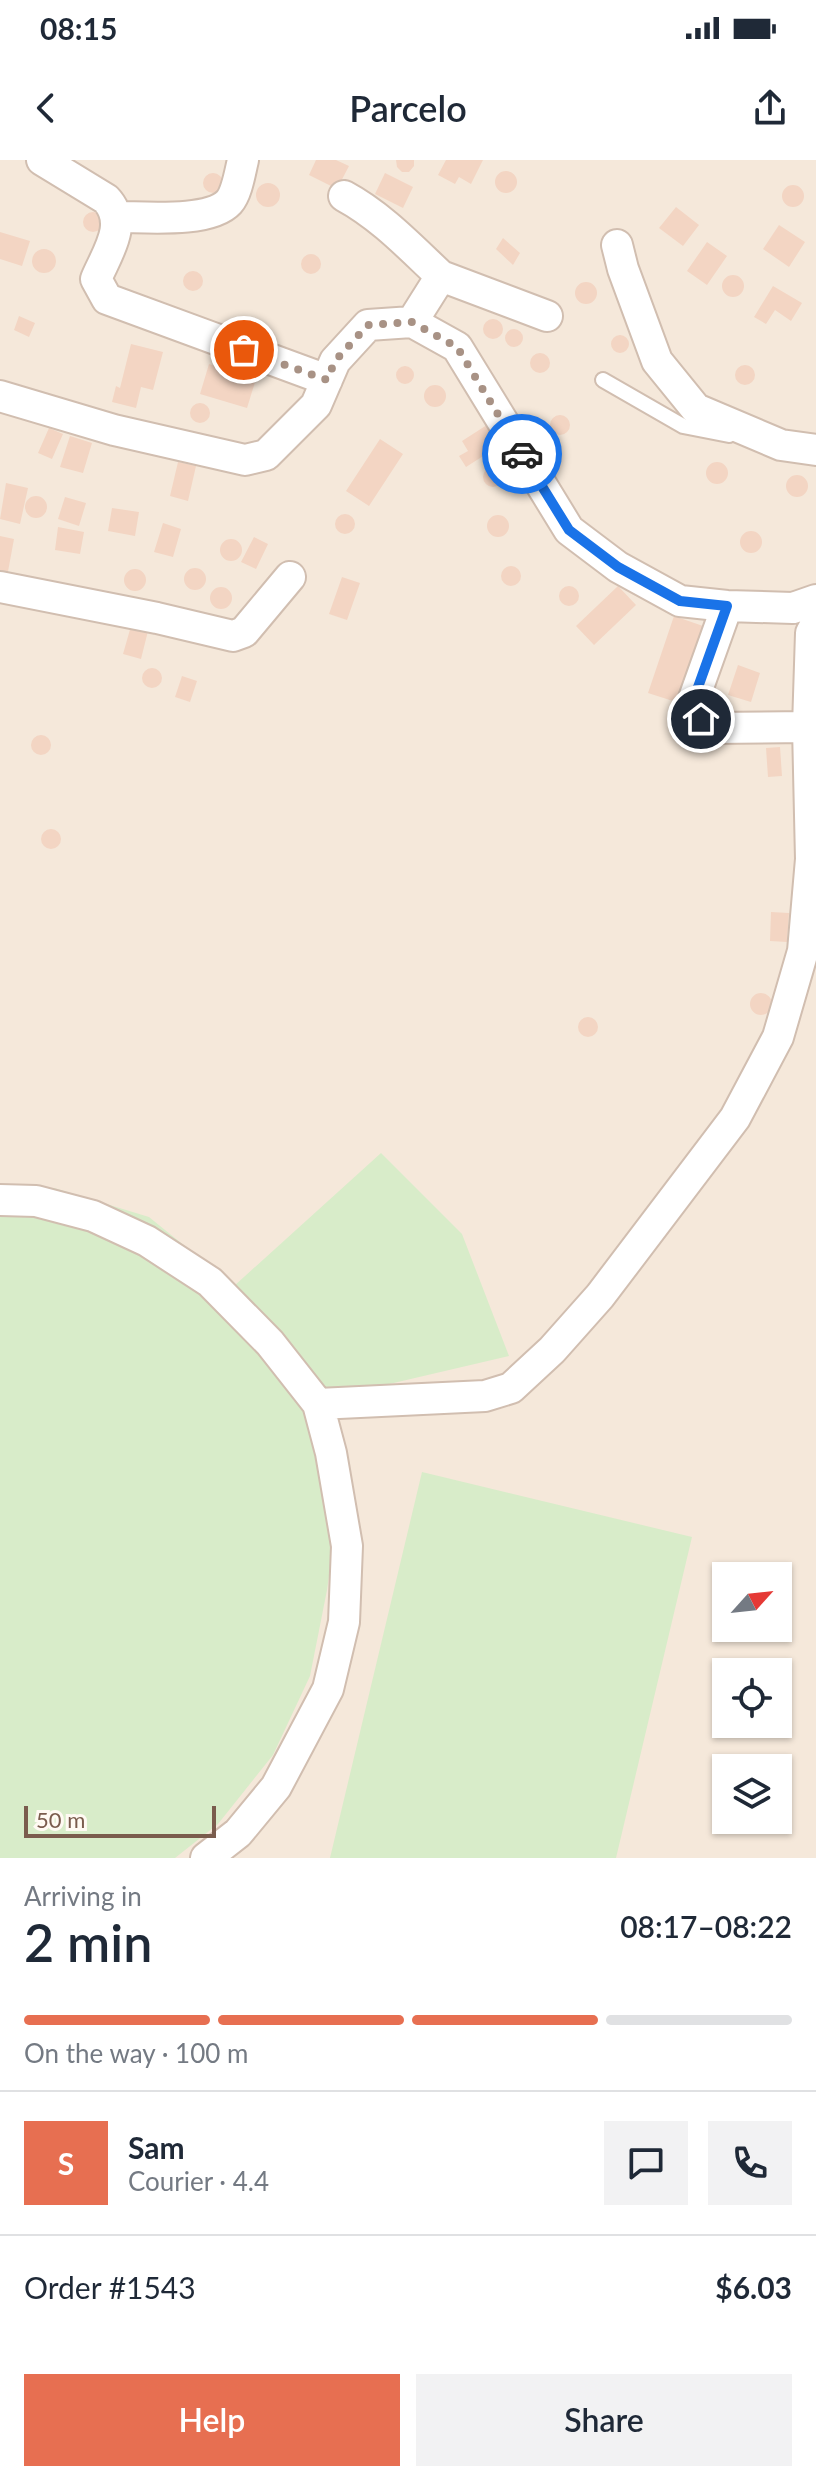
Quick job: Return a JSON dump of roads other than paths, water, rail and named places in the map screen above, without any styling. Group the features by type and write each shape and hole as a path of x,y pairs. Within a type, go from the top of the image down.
{"street":[{"path":"42,160 106,199 114,208 118,217 116,231 96,279 107,299 327,380"},
{"path":"118,217 202,215 218,210 231,201 243,160"},
{"path":"344,196 363,206 388,226 441,276 547,316"},
{"path":"617,245 657,361 696,409 781,445 816,450"},
{"path":"412,322 441,276"},
{"path":"0,396 114,430 245,460 266,455 316,405 335,361 368,325 412,322 457,347 569,530 618,567 680,601 793,608 816,600"},
{"path":"0,587 233,636 244,632 290,577"},
{"path":"727,606 692,704 701,719 711,728 808,727"},
{"path":"318,1404 485,1396 511,1388 552,1350 600,1296 735,1118 778,1037 803,951 811,859 808,727 813,663 811,633 816,624"},
{"path":"0,1200 36,1201 93,1216 160,1249 210,1282 270,1343 318,1404 331,1453 347,1546 344,1622 328,1689 276,1787 238,1833 206,1858"}],"lane":[{"path":"603,380 683,426 781,445"}]}
